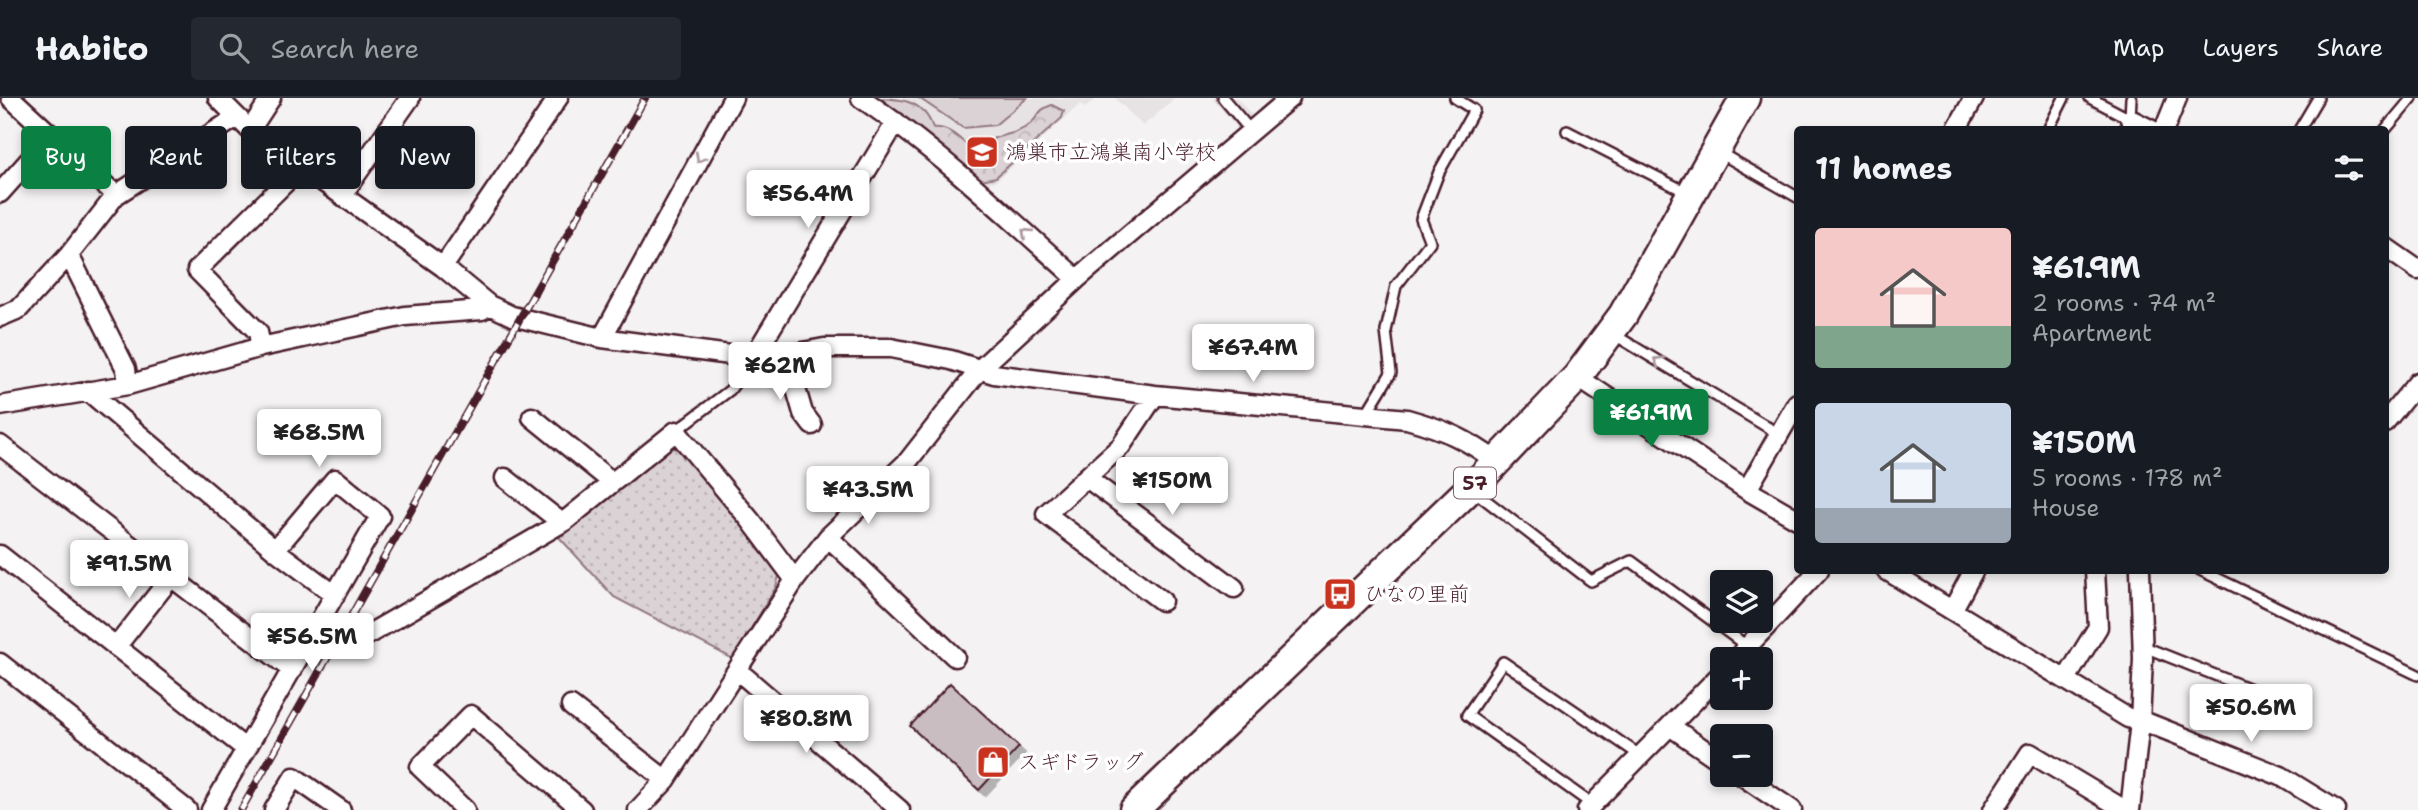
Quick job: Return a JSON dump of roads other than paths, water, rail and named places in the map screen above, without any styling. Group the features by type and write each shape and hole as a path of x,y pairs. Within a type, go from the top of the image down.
{"main road":[{"name":"57","path":"1134,810 1497,462 1577,377 1623,315 1745,98"}],"street":[{"path":"11,98 40,126"},
{"path":"218,98 247,126"},
{"path":"0,317 19,309 69,255 116,195 244,124 271,98"},
{"path":"342,195 410,98"},
{"path":"443,267 558,98"},
{"path":"602,338 733,98"},
{"path":"861,98 896,122 970,184 1077,279"},
{"path":"638,810 666,780 795,580 828,537 908,461 980,369 1077,279 1290,98"},
{"path":"1958,126 1974,98"},
{"path":"2166,126 2177,98"},
{"path":"2130,119 2144,126"},
{"path":"753,358 896,122"},
{"path":"0,193 21,170"},
{"path":"109,189 116,195"},
{"path":"261,347 258,332 197,270 279,189"},
{"path":"333,189 443,267 489,304 520,319 602,338 753,358 777,357 824,348 891,348 951,360 994,374 1155,395 1407,419 1446,430 1472,443 1497,462"},
{"path":"2389,250 2418,270"},
{"path":"69,255 126,369 128,385"},
{"path":"0,406 128,385 261,347 405,316 482,310 489,304"},
{"path":"777,357 794,382 803,412 812,425"},
{"path":"1577,377 1746,490 1794,517"},
{"path":"2389,417 2418,382"},
{"path":"88,391 275,550 335,595"},
{"path":"1155,395 1121,446 1046,514 1162,601"},
{"path":"1746,490 1794,408"},
{"path":"531,417 612,482"},
{"path":"362,638 562,523 676,431 751,521 795,580"},
{"path":"0,445 292,670"},
{"path":"505,478 562,523"},
{"path":"1087,478 1234,588"},
{"path":"211,810 380,516 335,479 275,550"},
{"path":"828,537 955,657"},
{"path":"0,555 246,749"},
{"path":"1748,647 1815,574"},
{"path":"1893,574 2128,718 2281,776 2336,810"},
{"path":"1953,610 1972,574"},
{"path":"2066,679 2098,627 2095,574"},
{"path":"2130,810 2140,722 2140,574"},
{"path":"116,647 172,576"},
{"path":"0,663 187,810"},
{"path":"737,670 900,810"},
{"path":"1590,807 1710,685"},
{"path":"571,706 666,780"},
{"path":"465,810 420,767 471,715 582,810"},
{"path":"1670,726 1710,754"},
{"path":"1993,810 2030,753 2125,810"},
{"path":"274,810 294,776 341,810"},
{"path":"1758,787 1791,810"}],"lane":[{"path":"1223,98 1251,131"},
{"path":"1366,414 1391,373 1386,331 1396,286 1430,242 1421,219 1439,172 1474,110 1455,98"},
{"path":"2050,126 2064,98"},
{"path":"2090,98 2130,119 2131,98"},
{"path":"2301,126 2318,98"},
{"path":"2389,126 2412,98"},
{"path":"1567,131 1691,195"},
{"path":"1715,150 1794,195"},
{"path":"1610,332 1779,434"},
{"path":"676,431 730,390 753,358"},
{"path":"1470,488 1591,582 1630,561 1735,647"},
{"path":"2208,574 2418,675"},
{"path":"2142,646 2260,693"},
{"path":"1590,807 1467,715 1503,662 1640,756"}],"railway":[{"path":"241,810 645,98"}],"place":[{"name":"鴻巣市立鴻巣南小学校","path":"982,152"},
{"name":"ひなの里前","path":"1340,594"},
{"name":"スギドラッグ","path":"993,762"}]}
